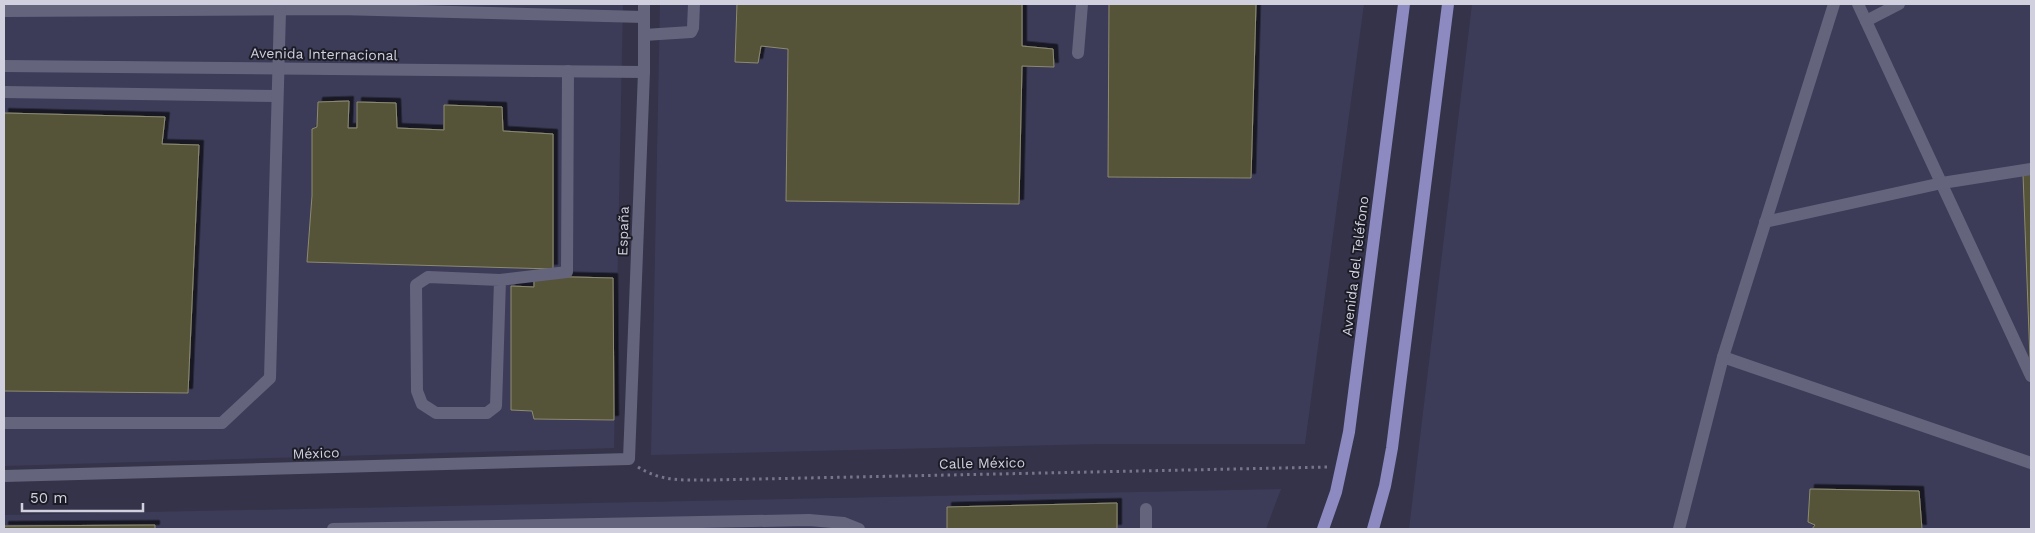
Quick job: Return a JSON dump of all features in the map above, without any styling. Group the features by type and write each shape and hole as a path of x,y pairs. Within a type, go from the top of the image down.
{"main road":[{"name":"Avenida del Teléfono","path":"1323,529 1342,467 1351,413 1404,4"},
{"path":"1372,529 1385,486 1392,448 1448,4"}],"street":[{"path":"644,34 691,32 693,28 694,4"},
{"path":"1078,53 1082,4"},
{"path":"1679,529 1723,357 1834,4"},
{"path":"1858,4 2031,376"},
{"path":"1866,20 1899,4"},
{"path":"4,11 280,11 339,6 644,10"},
{"name":"España","path":"629,459 644,72 644,10"},
{"path":"4,424 222,423 270,378 280,11"},
{"name":"Avenida Internacional","path":"4,66 644,72"},
{"path":"500,280 496,406 488,413 436,413 422,404 417,390 416,285 428,277 500,280 567,272 568,71"},
{"path":"4,92 277,96"},
{"path":"1766,222 1942,183 2031,169"},
{"path":"1723,357 2031,462"},
{"name":"México","path":"4,476 629,459"},
{"path":"1146,509 1146,529"},
{"path":"333,529 808,520 844,523 859,529"}],"path":[{"name":"Calle México","path":"629,459 658,478 690,480 1342,467"}],"shaded area":[{"path":"4,4 623,4 614,448 4,466"},
{"path":"660,4 1364,4 1305,444 1099,444 651,455"},
{"path":"1472,4 2031,4 2031,529 1409,529"},
{"path":"1281,489 1266,529 4,529 4,515"}],"building":[{"path":"737,4 1022,4 1022,46 1053,49 1054,67 1022,66 1019,204 786,201 788,49 761,46 758,63 735,62"},
{"path":"1109,4 1256,4 1251,178 1108,177"},
{"path":"349,101 348,128 357,128 357,102 396,103 397,128 444,130 444,105 502,107 503,131 553,134 553,269 307,262 312,196 312,129 317,127 318,102"},
{"path":"4,113 165,117 162,144 199,145 188,393 4,391"},
{"path":"2031,173 2031,386 2023,174"},
{"path":"534,276 613,278 614,420 534,419 532,411 511,410 511,286 534,287"},
{"path":"1810,489 1919,491 1922,529 1812,529 1815,525 1808,522"},
{"path":"1117,503 1117,529 947,529 947,507"},
{"path":"155,525 155,529 4,529 4,526"}]}
